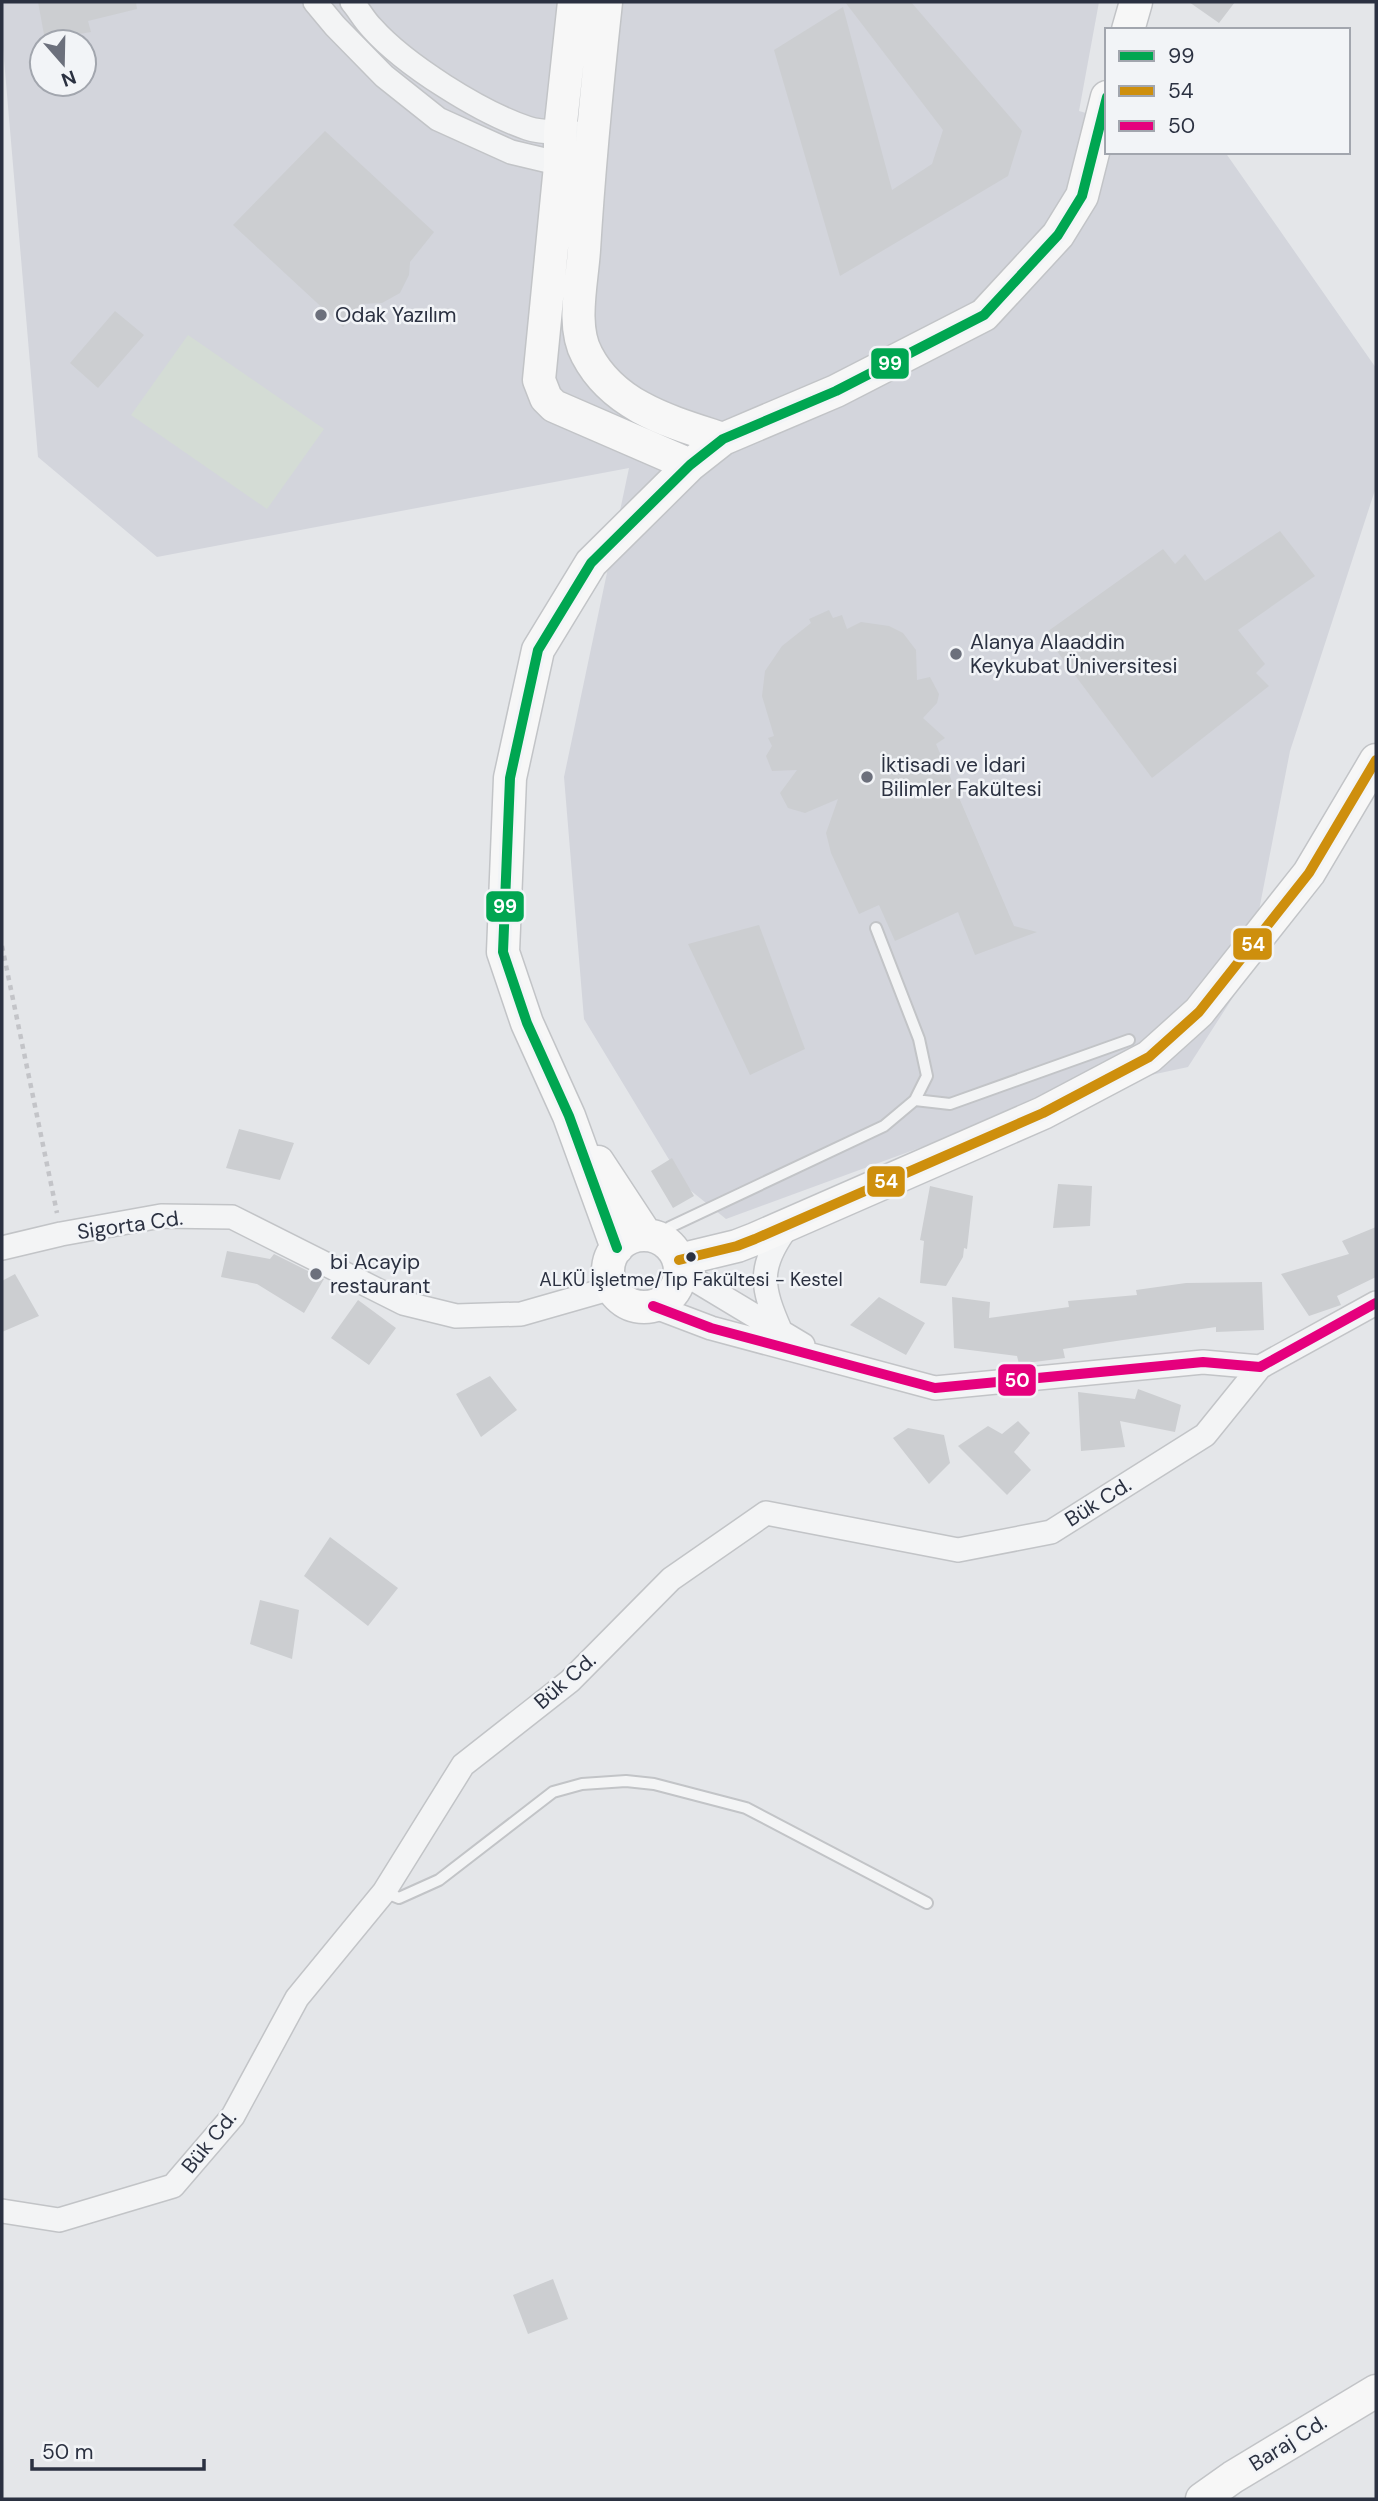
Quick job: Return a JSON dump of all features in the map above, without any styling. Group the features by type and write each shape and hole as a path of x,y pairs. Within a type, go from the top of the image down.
{"street":[{"path":"315,2 384,76 438,119 511,152 575,167"},
{"path":"352,2 372,29 406,58 458,94 530,129 592,134"},
{"path":"574,2 560,132 575,167 579,324 585,353 606,381 625,400 656,416 723,439"},
{"path":"606,2 592,134 575,167 539,366 542,391 554,406 690,464"},
{"path":"1129,28 1136,2"},
{"path":"617,1248 569,1116 527,1023 503,952 510,778 538,650 591,563 690,464 723,439 836,391 984,315 1058,235 1082,195 1105,104"},
{"path":"569,1116 666,1250 678,1283 673,1293 653,1306 629,1304 612,1288 608,1267 611,1257 617,1248 630,1239 666,1250 717,1251 737,1246 1043,1113 1149,1057 1199,1012 1309,873 1376,760"},
{"name":"Sigorta Cd.","path":"2,1248 161,1216 233,1217 402,1303 456,1316 521,1314 612,1288"},
{"path":"781,1332 766,1300 765,1275 772,1246 789,1224"},
{"path":"666,1250 781,1332 830,1360"},
{"path":"653,1306 711,1328 935,1388 1203,1362 1260,1367 1376,1303"},
{"name":"Bük Cd.","path":"2,2211 59,2220 173,2186 233,2116 297,1998 384,1892 463,1765 570,1681 671,1579 766,1513 958,1550 1051,1532 1205,1434 1260,1367"},
{"name":"Baraj Cd.","path":"1202,2499 1256,2463 1376,2391"}],"lane":[{"path":"666,1250 670,1227 884,1126 915,1100 927,1076 919,1040 876,928"},
{"path":"915,1100 950,1104 1129,1040"},
{"path":"384,1892 399,1898 439,1880 553,1792 582,1784 626,1781 654,1784 746,1808 927,1903"}],"path":[{"path":"2,946 61,1234"}],"shaded area":[{"name":"Alanya Alaaddin Keykubat Üniversitesi","path":"2,2 1099,2 1079,111 1105,118 1105,154 1226,154 1376,368 1376,487 1290,751 1246,977 1188,1067 1072,1092 726,1219 685,1186 584,1019 564,777 629,468 157,557 38,457 2,36"},
{"path":"188,335 324,429 267,509 131,415"}],"building":[{"path":"38,2 136,2 137,9 88,21 90,28 43,28"},
{"path":"845,2 911,2 1022,131 1008,176 840,276 774,50 843,7 892,190 932,164 943,130"},
{"path":"1189,2 1235,2 1219,23"},
{"path":"325,131 434,232 410,262 409,275 400,293 382,303 361,304 343,327 233,225"},
{"path":"115,311 144,335 98,388 70,363"},
{"path":"1280,531 1315,576 1238,630 1265,664 1256,673 1269,686 1152,778 1044,634 1163,549 1175,564 1185,554 1205,581"},
{"name":"İktisadi ve İdari Bilimler Fakültesi","path":"829,610 833,618 842,615 847,629 861,622 889,626 903,633 916,650 917,680 930,677 939,694 937,703 923,718 945,738 936,744 1014,926 1037,932 975,955 958,912 895,941 879,905 859,914 831,853 826,833 838,799 805,813 788,808 780,793 797,770 772,771 766,756 772,746 768,738 774,736 762,696 765,671 782,646 811,623 809,619"},
{"path":"759,925 805,1049 750,1075 688,944"},
{"path":"239,1129 294,1143 280,1180 226,1168"},
{"path":"672,1158 694,1196 673,1208 651,1171"},
{"path":"1058,1184 1092,1186 1090,1226 1053,1228"},
{"path":"930,1186 973,1196 967,1249 964,1248 963,1257 946,1286 920,1283 924,1241 920,1240"},
{"path":"1376,1227 1376,1277 1337,1296 1341,1305 1309,1316 1281,1274 1349,1254 1342,1241"},
{"path":"227,1251 270,1259 274,1254 324,1279 304,1313 257,1284 221,1277"},
{"path":"15,1274 39,1316 2,1332 2,1281"},
{"path":"1262,1282 1264,1330 1216,1332 1216,1327 1063,1349 1065,1358 1019,1364 1017,1356 954,1348 952,1297 990,1302 989,1318 1069,1307 1068,1301 1137,1295 1136,1290 1186,1283"},
{"path":"879,1297 925,1323 906,1355 850,1325"},
{"path":"358,1300 396,1328 369,1365 331,1338"},
{"path":"490,1376 517,1410 481,1437 456,1394"},
{"path":"1138,1389 1181,1405 1175,1432 1120,1421 1125,1447 1081,1451 1078,1392 1135,1399"},
{"path":"1018,1421 1030,1433 1014,1452 1031,1470 1007,1495 958,1446 988,1426 1002,1434"},
{"path":"908,1428 944,1435 950,1463 929,1484 893,1438"},
{"path":"330,1537 398,1588 368,1626 304,1576"},
{"path":"260,1600 299,1610 292,1659 250,1644"},
{"path":"553,2279 568,2319 528,2334 513,2295"}],"transit line":[{"name":"99","path":"617,1248 569,1116 527,1023 503,952 510,778 538,650 591,563 690,465 723,439 836,391 984,315 1058,235 1082,196 1105,105"},
{"name":"54","path":"679,1260 755,1239 1043,1113 1149,1057 1199,1012 1309,873 1376,760"},
{"name":"50","path":"653,1306 711,1328 935,1388 1203,1362 1260,1367 1376,1303"}],"place":[{"name":"Odak Yazılım","path":"321,315"},
{"name":"Alanya Alaaddin Keykubat Üniversitesi","path":"956,654"},
{"name":"İktisadi ve İdari Bilimler Fakültesi","path":"867,777"},
{"name":"ALKÜ İşletme/Tıp Fakültesi - Kestel","path":"691,1257"},
{"name":"bi Acayip restaurant","path":"316,1274"}]}
